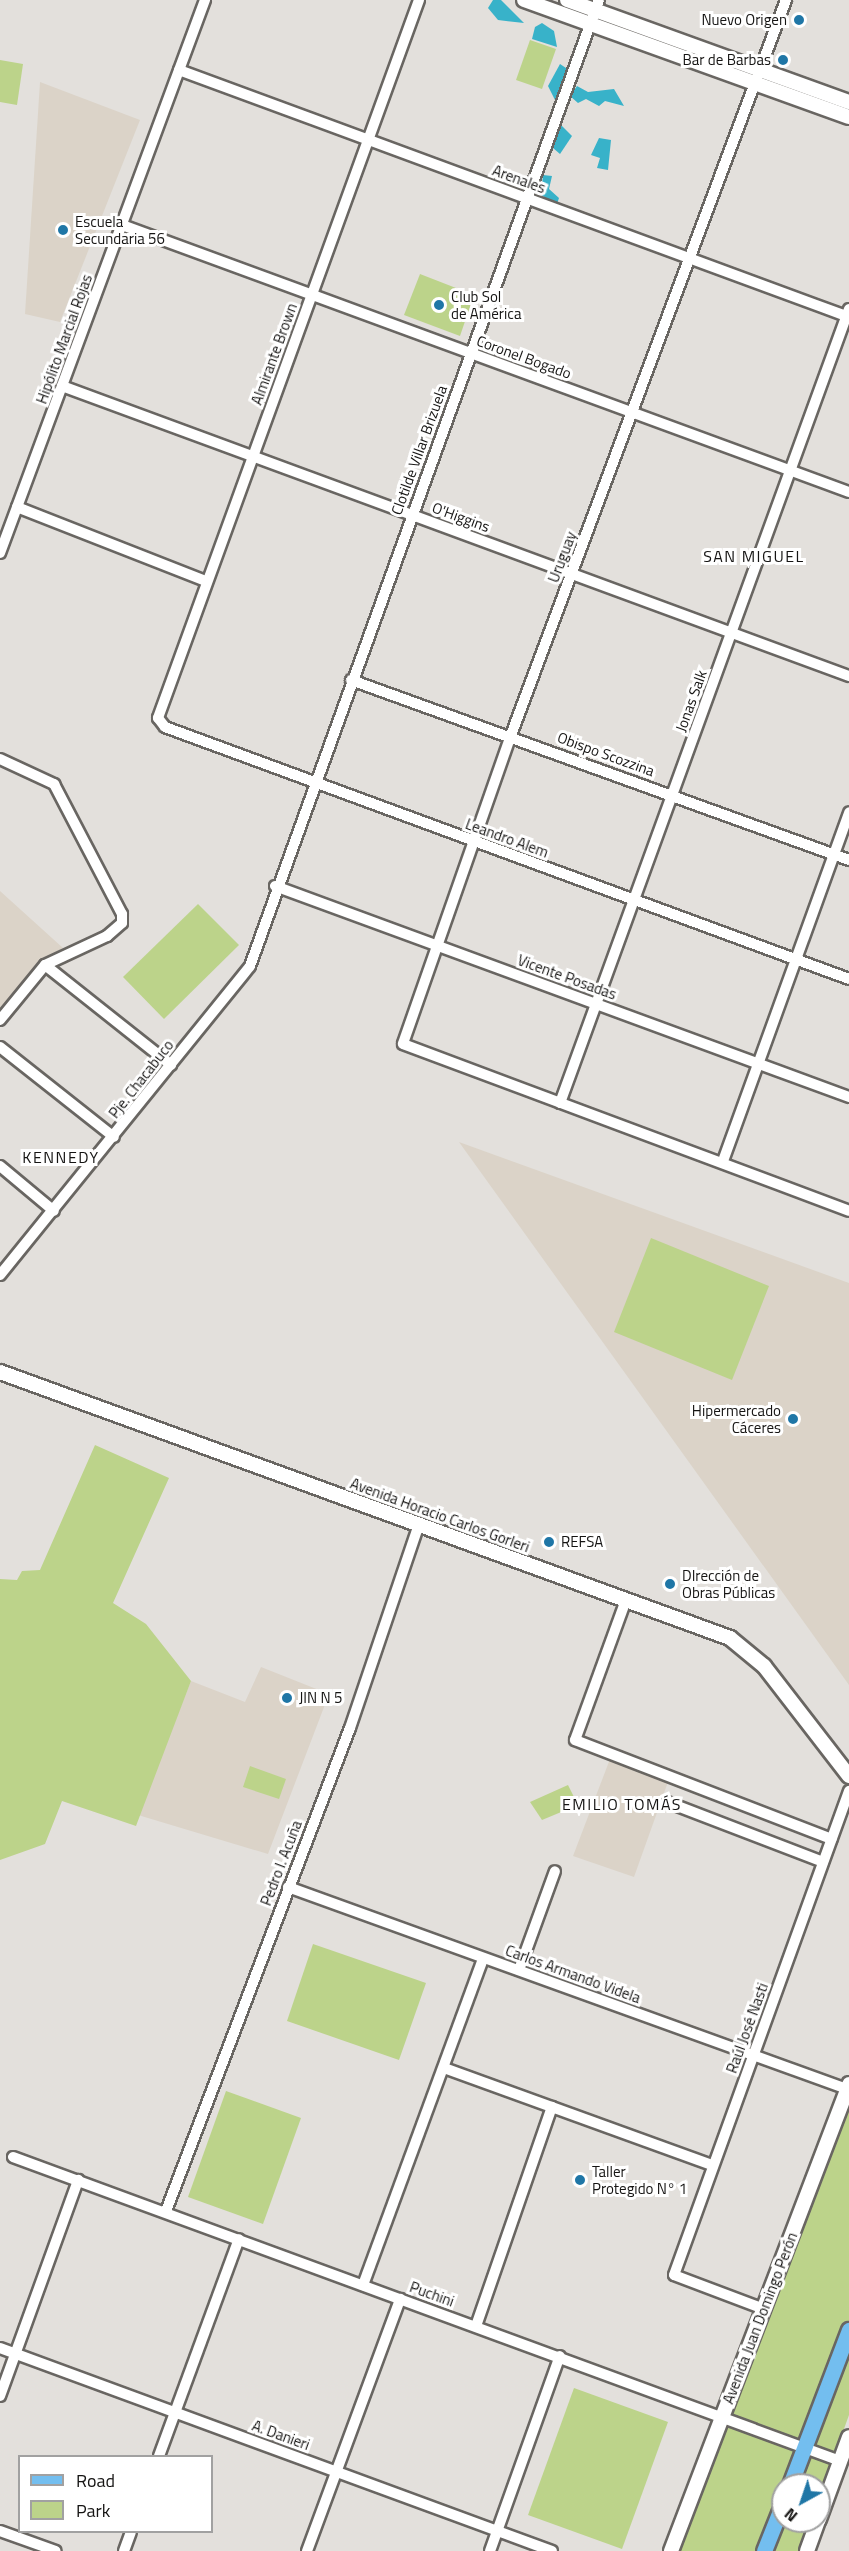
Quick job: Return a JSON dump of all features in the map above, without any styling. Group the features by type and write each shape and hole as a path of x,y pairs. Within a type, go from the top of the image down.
{"main road":[{"path":"524,0 595,11"},
{"path":"567,0 758,77 849,117"},
{"path":"758,77 849,102"},
{"name":"Avenida Horacio Carlos Gorleri","path":"0,1372 730,1638 749,1651 849,1776"},
{"name":"Avenida Juan Domingo Perón","path":"670,2551 848,2086"},
{"path":"795,2473 849,2330"},
{"path":"831,2486 849,2437"},
{"path":"764,2551 771,2533"},
{"path":"807,2551 814,2533"}],"street":[{"name":"Hipólito Marcial Rojas","path":"0,553 205,0"},
{"name":"Almirante Brown","path":"158,718 419,0"},
{"name":"Uruguay","path":"560,1103 403,1044 511,735 786,0"},
{"name":"Clotilde Villar Brizuela","path":"275,886 595,11"},
{"name":"Arenales","path":"179,70 848,314"},
{"name":"Coronel Bogado","path":"122,225 849,492"},
{"name":"Jonas Salk","path":"560,1103 848,314"},
{"name":"O'Higgins","path":"62,386 849,676"},
{"path":"17,507 206,581"},
{"name":"Obispo Scozzina","path":"351,680 511,735 849,860"},
{"name":"Leandro Alem","path":"158,718 165,727 849,979"},
{"path":"0,759 54,784 122,914 122,923 107,936 45,965 0,1020"},
{"path":"723,1161 849,812"},
{"name":"Vicente Posadas","path":"275,886 849,1096"},
{"name":"Pje. Chacabuco","path":"0,1275 114,1137 250,966 275,886"},
{"path":"45,965 171,1065"},
{"path":"0,1047 114,1137"},
{"path":"560,1103 723,1161 849,1211"},
{"path":"0,1166 54,1211"},
{"name":"Pedro I. Acuña","path":"166,2211 288,1887 419,1524"},
{"path":"626,1600 575,1740 832,1839"},
{"name":"Raúl José Nasti","path":"764,2309 674,2275 849,1791"},
{"path":"667,1802 823,1862"},
{"path":"519,1970 555,1871"},
{"name":"Carlos Armando Videla","path":"288,1887 753,2055 848,2086"},
{"path":"363,2285 483,1958"},
{"path":"444,2068 712,2165"},
{"path":"476,2326 552,2107"},
{"name":"Puchini","path":"14,2157 722,2415 840,2461"},
{"path":"0,2397 78,2181"},
{"path":"160,2455 239,2239"},
{"path":"307,2551 400,2299"},
{"name":"A. Danieri","path":"0,2348 552,2551"},
{"path":"490,2551 560,2356"},
{"path":"0,2531 56,2551"},
{"path":"124,2551 131,2533"}],"shaded area":[{"name":"Escuela Secundaria 56","path":"40,82 140,120 60,322 25,314"},
{"path":"0,891 63,948 37,964 0,1010"},
{"path":"459,1142 849,1283 849,1685"},
{"path":"261,1667 329,1694 268,1854 138,1815 191,1681 245,1702"},
{"path":"610,1759 669,1779 634,1877 573,1856"}],"green space":[{"path":"530,40 556,49 542,89 516,80"},
{"path":"0,60 23,64 17,105 0,102"},
{"name":"Club Sol de América","path":"420,274 474,295 460,336 404,315"},
{"path":"198,904 239,945 164,1019 123,977"},
{"path":"651,1238 769,1286 732,1380 614,1332"},
{"path":"95,1445 169,1478 113,1603 146,1624 191,1681 136,1826 62,1801 45,1844 0,1860 0,1579 17,1580 22,1571 40,1570"},
{"path":"250,1766 286,1779 279,1799 243,1787"},
{"path":"568,1785 578,1805 542,1820 530,1802"},
{"path":"313,1944 426,1983 399,2060 287,2021"},
{"path":"226,2091 301,2118 263,2224 188,2197"},
{"path":"849,2108 849,2415 828,2473 771,2473 771,2533 807,2533 800,2551 679,2551"},
{"path":"574,2388 668,2422 622,2549 528,2515"}],"water":[{"path":"493,0 501,0 524,23 498,20 488,8"},
{"path":"542,23 554,31 557,47 532,39 535,27"},
{"path":"560,64 569,70 557,104 548,86"},
{"path":"577,86 588,92 614,89 624,106 605,101 599,106 586,99 578,103 570,96"},
{"path":"561,125 572,136 560,154 553,148"},
{"path":"599,138 611,140 608,170 597,168 600,158 591,155"},
{"path":"543,175 552,176 549,189 559,198 557,204 541,195"}],"place":[{"name":"Nuevo Origen","path":"799,20"},
{"name":"Bar de Barbas","path":"783,60"},
{"name":"Escuela Secundaria 56","path":"63,230"},
{"name":"Club Sol de América","path":"439,305"},
{"name":"Hipermercado Cáceres","path":"793,1419"},
{"name":"REFSA","path":"549,1542"},
{"name":"DIrección de Obras Públicas","path":"670,1584"},
{"name":"JIN N 5","path":"287,1698"},
{"name":"Taller Protegido N° 1","path":"580,2180"}],"district":[{"name":"SAN MIGUEL","path":"754,556"},
{"name":"KENNEDY","path":"61,1157"},
{"name":"EMILIO TOMÁS","path":"622,1804"}]}
